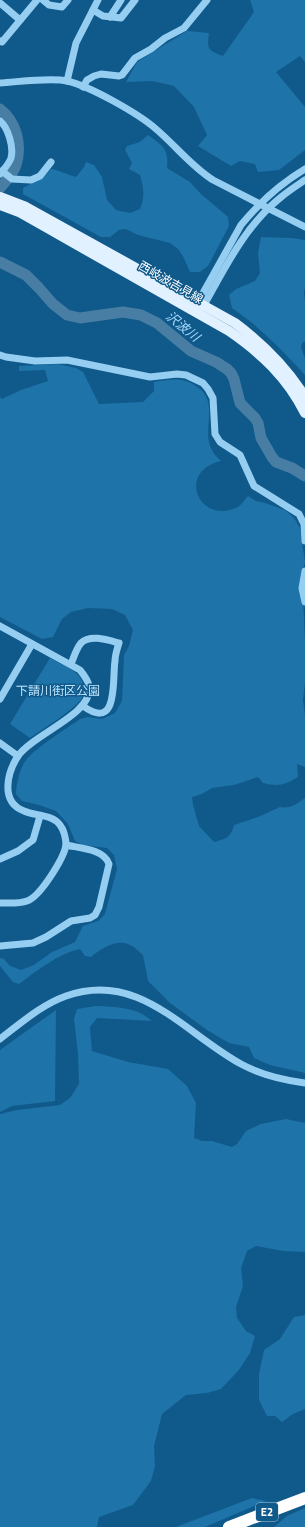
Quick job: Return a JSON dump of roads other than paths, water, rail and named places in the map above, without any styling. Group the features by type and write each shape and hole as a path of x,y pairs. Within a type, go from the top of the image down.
{"highway":[{"name":"E2","path":"229,1527 305,1498"}],"main road":[{"name":"西岐波吉見線","path":"3,202 26,207 199,306 235,323 257,340 284,368 305,397"},
{"name":"西岐波吉見線","path":"199,306 229,331 252,347 273,367 289,386 305,413"}],"street":[{"path":"0,41 2,42 37,0"},
{"path":"43,0 49,5 62,7 68,0"},
{"path":"67,81 76,42 98,0"},
{"path":"110,17 121,0"},
{"path":"93,10 103,16 121,18 135,0"},
{"path":"83,87 87,80 94,76 101,74 122,75 136,58 165,38 184,28 207,0"},
{"path":"0,2 20,20"},
{"path":"0,83 52,80 67,81 83,87 138,116 154,127 200,172 305,227"},
{"path":"0,121 8,133 12,156 2,173 12,179 31,180 40,176 51,162"},
{"path":"199,306 241,225 260,204 283,184 305,169"},
{"path":"199,306 237,248 268,208 279,198 305,180"},
{"path":"0,355 36,361 67,360 150,377 177,374 186,375 203,383 213,398 215,434 220,442 240,455 254,486 299,514 304,524 305,541"},
{"path":"305,571 302,588 305,602"},
{"path":"0,626 71,664 80,670 89,685 87,699 83,706 31,743 18,756 8,780 9,794 12,802 23,811 54,819 64,832 66,845 60,859 40,892 27,902 0,903"},
{"path":"71,664 82,642 86,640 100,638 119,643 115,661 112,700 110,707 100,713 90,711 83,706"},
{"path":"1,696 32,644"},
{"path":"0,743 18,756"},
{"path":"0,859 18,851 33,840 40,816"},
{"path":"0,946 33,943 46,937 71,921 90,918 98,912 109,864 106,858 99,853 66,845"},
{"path":"1,1037 39,1010 65,996 89,991 110,991 131,995 156,1006 220,1052 242,1065 275,1077 305,1083"}],"waterway":[{"name":"沢波川","path":"0,109 11,121 17,135 18,142 18,158 15,168 0,188"},
{"name":"沢波川","path":"0,262 26,275 53,304 67,315 80,318 123,312 141,315 157,323 191,351 216,362 227,369 234,379 240,403 258,423 261,438 272,457 276,462 292,468 305,476"}],"park label":[{"name":"下請川街区公園","path":"58,690"}]}
